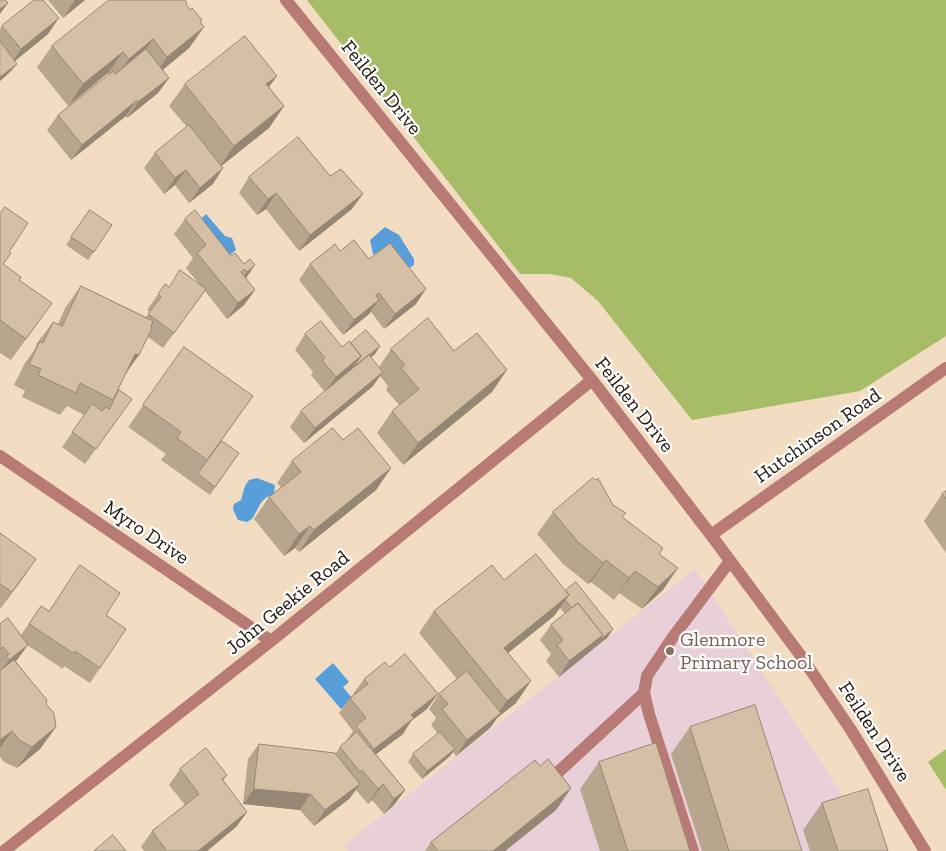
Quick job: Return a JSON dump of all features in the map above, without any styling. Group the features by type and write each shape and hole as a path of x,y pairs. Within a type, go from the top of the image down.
{"street":[{"name":"Feilden Drive","path":"286,0 592,380 711,535 801,656 846,722 925,851"},
{"name":"Hutchinson Road","path":"711,535 946,368"},
{"name":"John Geekie Road","path":"4,851 271,642 592,380"},
{"name":"Myro Drive","path":"0,456 271,642"},
{"path":"693,851 644,693 647,676 673,637 730,561"},
{"path":"555,775 644,693"}],"shaded area":[{"name":"Glenmore Primary School","path":"695,569 879,851 348,851 344,845"}],"green space":[{"path":"307,0 946,0 946,336 860,391 692,420 598,301 571,278 550,274 520,274"},
{"path":"946,749 946,790 928,762"}],"water":[{"path":"206,214 225,236 232,238 236,250 220,263 193,226"},
{"path":"385,227 399,235 414,259 414,265 400,274 380,255 373,254 370,240"},
{"path":"257,478 275,485 274,494 265,498 252,519 247,522 238,520 233,509 234,504 241,500 249,480"},
{"path":"333,663 349,682 343,687 353,699 341,709 315,679"}],"building":[{"path":"0,0 5,0 8,3 0,9"},
{"path":"34,0 43,0 59,18 21,49 2,26"},
{"path":"109,0 185,0 190,10 192,8 202,20 200,22 204,27 167,57 153,39 129,59 123,52 83,84 52,46"},
{"path":"245,36 277,76 266,84 284,106 234,146 185,84"},
{"path":"0,41 17,64 0,77"},
{"path":"146,49 169,78 138,102 136,101 82,145 58,115 113,71 115,74"},
{"path":"189,125 223,168 200,188 186,170 175,178 155,153"},
{"path":"298,137 330,176 341,169 363,194 310,235 276,193 268,199 249,177"},
{"path":"5,207 28,223 3,264 21,277 19,280 52,303 26,339 0,320 0,214"},
{"path":"90,210 112,225 94,252 71,237"},
{"path":"195,210 231,256 235,253 244,264 250,259 255,265 247,272 244,269 241,272 255,290 238,303 197,253 206,245 185,219"},
{"path":"354,240 369,259 390,243 426,289 395,314 379,293 376,295 379,300 354,320 310,264 335,244 340,251"},
{"path":"180,270 206,289 174,333 148,314 161,297 158,294 165,284 169,287"},
{"path":"81,286 153,321 152,328 139,355 135,354 113,400 80,383 76,393 38,375 41,369 29,364 40,341 43,343 53,322 62,326"},
{"path":"428,318 454,351 477,333 507,370 418,443 392,411 419,389 401,368 405,365 391,349"},
{"path":"321,321 342,347 349,341 361,356 336,377 322,360 325,358 305,334"},
{"path":"366,330 380,346 357,365 356,363 361,356 351,343"},
{"path":"184,347 253,396 207,460 177,438 181,432 143,405"},
{"path":"369,355 383,372 315,428 301,411"},
{"path":"119,390 132,399 96,449 72,432 92,404 102,411 106,407 109,409"},
{"path":"333,428 343,440 358,428 391,468 314,530 310,526 299,534 269,497 301,472 292,461"},
{"path":"222,441 239,453 215,487 198,474"},
{"path":"593,478 596,480 598,478 613,505 626,513 622,517 663,548 659,554 678,568 658,587 635,571 629,578 606,560 603,563 578,542 553,512"},
{"path":"946,491 946,499 942,494"},
{"path":"0,533 36,559 12,592 0,584"},
{"path":"536,554 569,595 504,648 531,681 507,701 434,611 492,565 504,580"},
{"path":"80,565 120,593 106,615 126,629 100,668 29,624 41,606 49,611"},
{"path":"576,582 613,629 599,641 603,635 578,603 572,608 565,600 569,595 566,590"},
{"path":"578,603 603,635 569,661 557,645 563,640 551,625"},
{"path":"8,618 28,645 9,660 6,656 9,654 3,647 0,649 0,624"},
{"path":"405,654 438,694 411,715 414,718 374,749 356,726 366,718 350,698 368,684 364,679 385,662 389,667"},
{"path":"14,660 47,700 46,704 54,713 56,727 32,747 19,740 12,731 0,740 0,671"},
{"path":"467,671 501,713 467,740 442,709 448,704 439,694"},
{"path":"755,705 802,851 729,851 690,727"},
{"path":"357,732 405,790 394,799 383,784 378,789 362,770 360,772 340,747"},
{"path":"440,732 455,749 427,771 413,754"},
{"path":"656,743 690,851 628,851 599,762"},
{"path":"259,744 335,753 360,784 325,810 310,794 254,789"},
{"path":"206,748 227,775 222,779 247,812 198,851 167,851 152,831 199,794 180,769"},
{"path":"548,759 571,788 493,851 438,851 431,842 535,760 540,766"},
{"path":"868,789 888,851 838,851 822,803"},
{"path":"113,835 126,851 94,851"}],"place":[{"name":"Glenmore Primary School","path":"670,651"}]}
